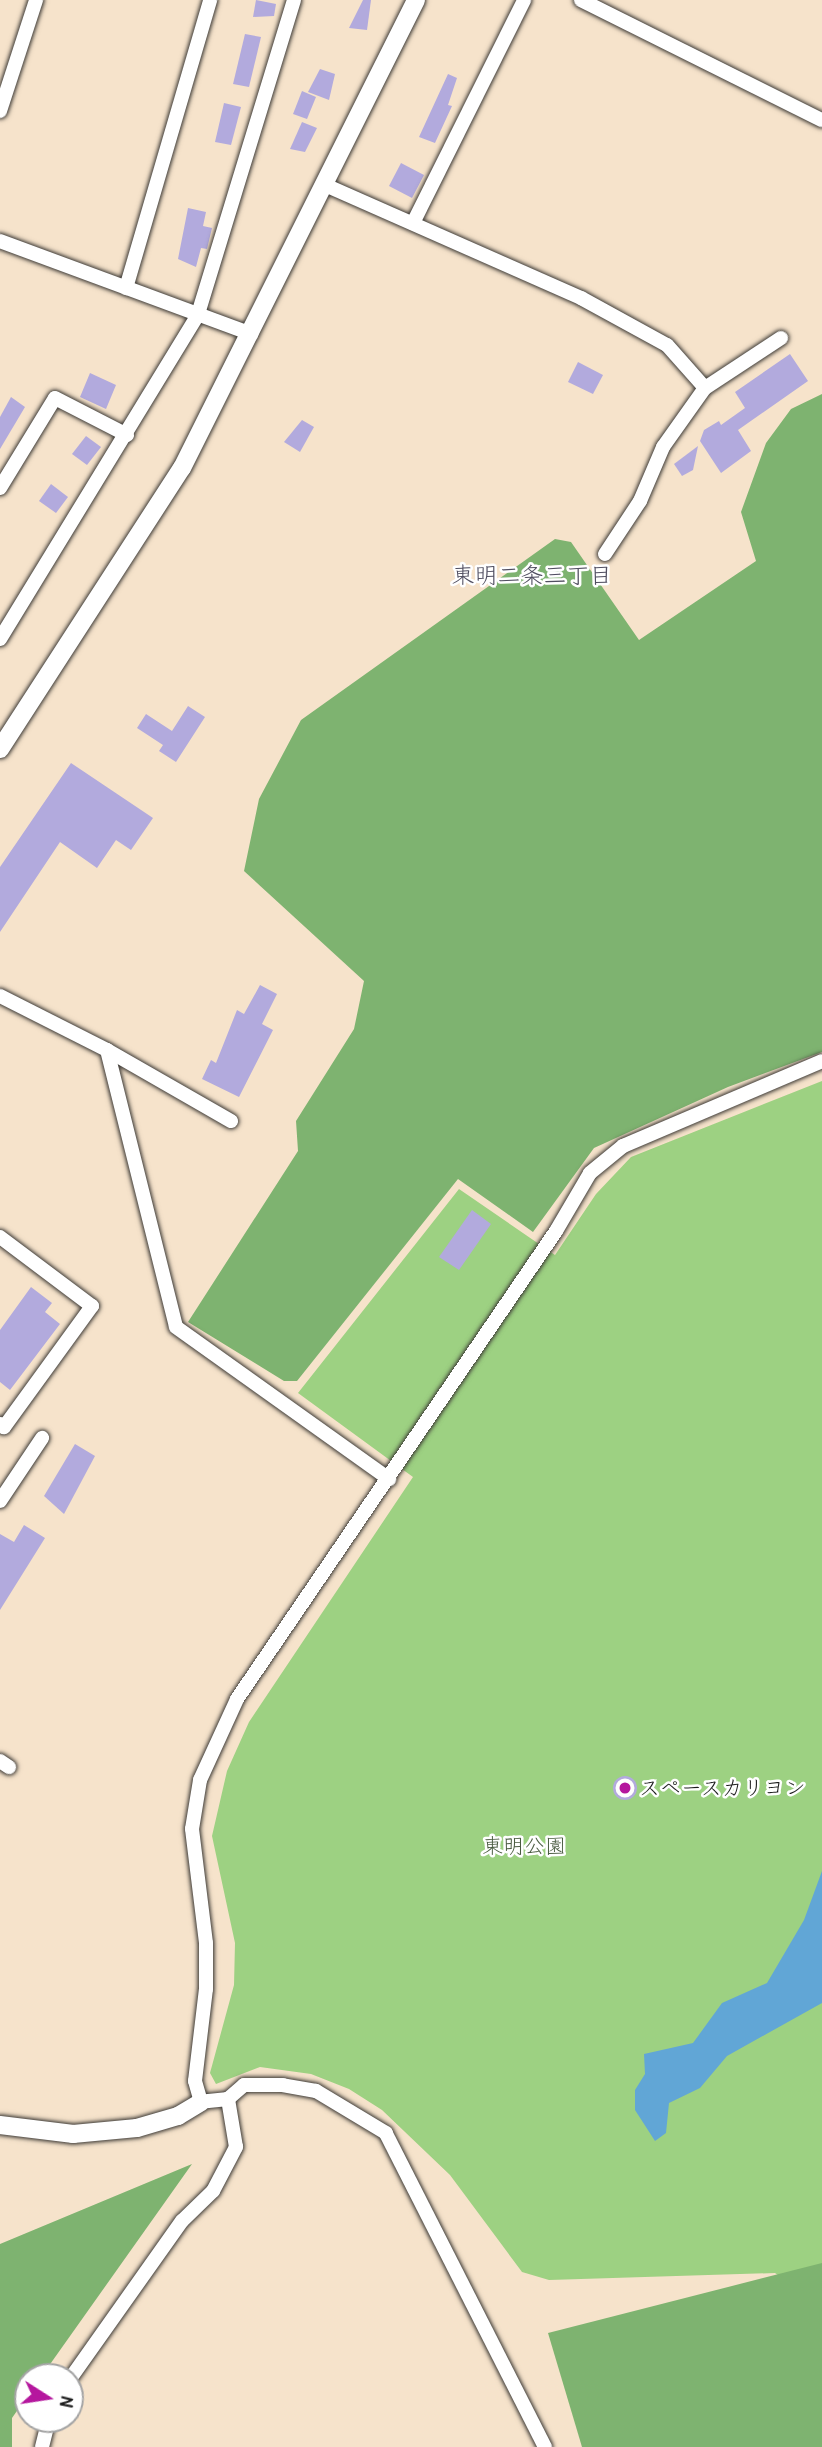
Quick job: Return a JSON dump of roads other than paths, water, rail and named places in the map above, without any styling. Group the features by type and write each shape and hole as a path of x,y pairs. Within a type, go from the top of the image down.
{"street":[{"path":"0,111 36,0"},
{"path":"126,288 210,0"},
{"path":"0,639 127,435 198,314 294,0"},
{"path":"0,749 183,468 416,0"},
{"path":"413,223 524,0"},
{"path":"581,0 822,120"},
{"path":"325,185 581,298 667,345 705,388"},
{"path":"0,241 251,334"},
{"path":"605,554 640,502 663,447 705,388 781,338"},
{"path":"0,488 55,398 127,435"},
{"path":"0,996 107,1050 231,1121"},
{"path":"107,1050 176,1327 389,1479"},
{"path":"201,2102 195,2081 206,1989 206,1943 192,1829 200,1780 237,1699 556,1231 590,1173 623,1146 822,1061"},
{"path":"0,1237 92,1306 4,1427 0,1424"},
{"path":"0,1501 42,1438"},
{"path":"0,2125 73,2134 137,2128 178,2116 201,2102 228,2099 244,2085 283,2085 316,2091 386,2133 545,2447"},
{"path":"81,2363 182,2221 213,2191 236,2147 228,2099"}],"water":[{"path":"822,1871 822,2003 727,2056 700,2088 669,2103 666,2133 655,2141 635,2110 635,2090 645,2074 644,2054 693,2043 722,2003 767,1983 804,1920"}],"place":[{"name":"スペースカリヨン","path":"625,1788"}],"district":[{"name":"東明二条三丁目","path":"532,575"}],"park label":[{"name":"東明公園","path":"524,1846"}]}
